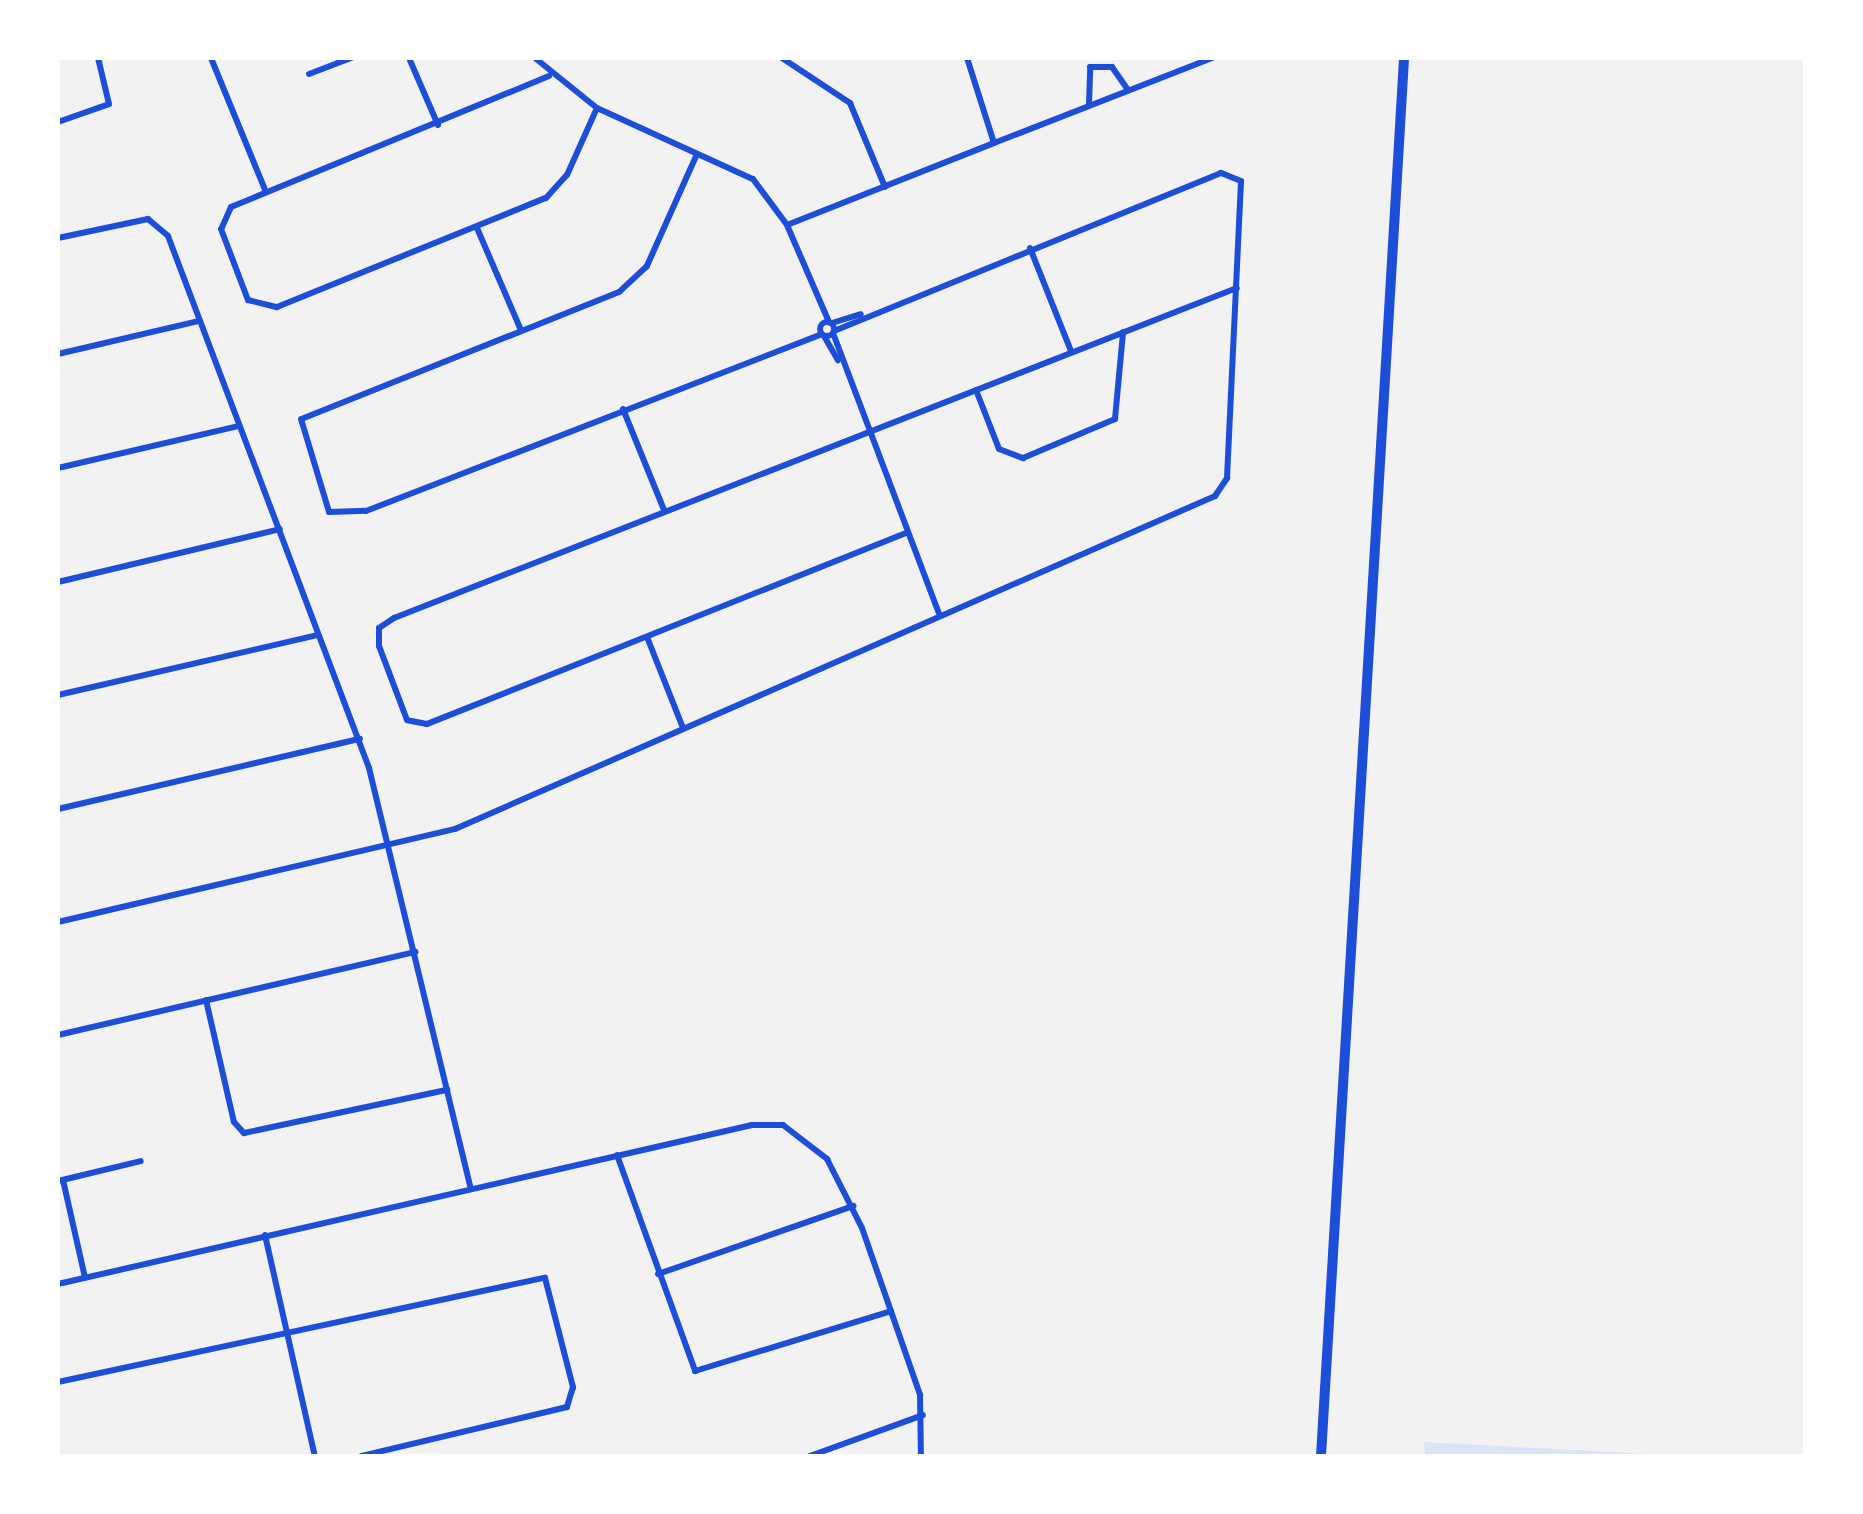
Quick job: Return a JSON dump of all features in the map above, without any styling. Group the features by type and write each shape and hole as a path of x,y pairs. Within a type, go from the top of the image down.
{"main road":[{"path":"1321,1456 1404,58"}],"street":[{"path":"58,122 109,104 98,58"},
{"path":"211,58 266,192"},
{"path":"310,74 352,58"},
{"path":"408,58 438,125"},
{"path":"535,58 549,76 597,108 753,179 788,225 939,612"},
{"path":"782,58 850,103 885,186"},
{"path":"966,58 994,143"},
{"path":"788,225 1212,58"},
{"path":"1089,104 1090,67 1112,68 1128,90"},
{"path":"549,76 438,125 231,207 220,225 259,309 477,228 554,192 597,108"},
{"path":"58,922 454,829 939,612 1220,492 1244,190 1227,174 366,511 329,512 301,419 521,330 636,278 696,154"},
{"path":"58,238 157,221 360,739 392,844 471,1189"},
{"path":"477,228 521,330"},
{"path":"1030,248 1071,351"},
{"path":"906,534 421,725 405,716 377,636 394,618 1237,288"},
{"path":"58,354 199,320"},
{"path":"976,390 999,449 1023,458 1116,419 1124,332"},
{"path":"624,409 664,510"},
{"path":"58,468 238,426"},
{"path":"58,582 280,529"},
{"path":"58,695 318,635"},
{"path":"648,637 683,728"},
{"path":"58,809 360,739"},
{"path":"58,1035 416,952"},
{"path":"206,1000 234,1122 244,1133 447,1090"},
{"path":"58,1284 760,1123 796,1130 827,1159 853,1206 923,1415 921,1456"},
{"path":"618,1155 690,1366 702,1374 891,1312"},
{"path":"85,1278 60,1180 141,1161"},
{"path":"658,1274 853,1206"},
{"path":"265,1235 315,1456"},
{"path":"58,1382 533,1274 548,1283 573,1387 567,1407 361,1456"},
{"path":"810,1456 923,1415"}],"shaded area":[{"path":"1424,1442 1686,1456 1425,1456"}]}
